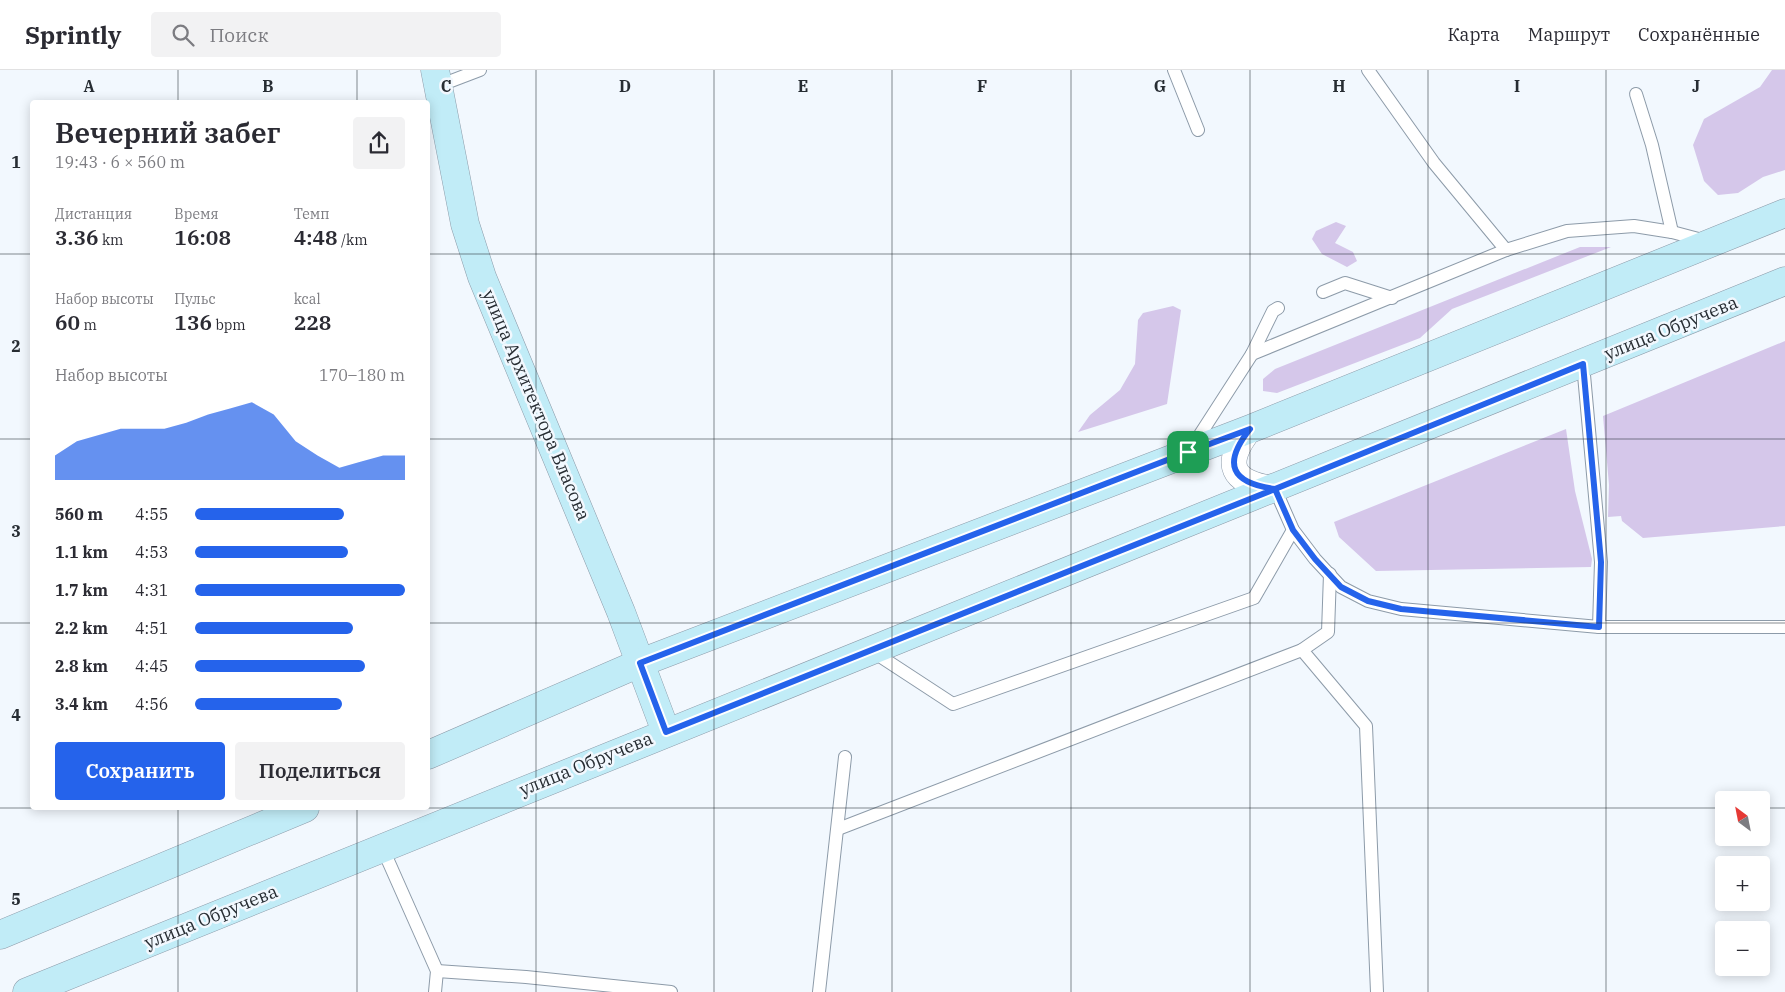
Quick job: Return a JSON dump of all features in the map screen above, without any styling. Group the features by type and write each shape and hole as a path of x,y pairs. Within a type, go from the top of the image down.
{"main road":[{"name":"улица Архитектора Власова","path":"436,78 465,224 482,277 618,603 666,732"},
{"path":"430,754 640,663 1250,429 1785,213"},
{"name":"улица Обручева","path":"28,992 666,732 1275,489 1785,281"},
{"path":"0,935 300,810"}],"street":[{"path":"1250,429 1236,446 1235,469 1248,483 1275,489"}],"lane":[{"path":"436,78 480,70"},
{"path":"1174,70 1198,130"},
{"path":"1368,70 1434,163 1506,250"},
{"path":"1636,94 1652,145 1672,232"},
{"path":"1252,354 1506,250 1567,231 1634,226 1672,232 1713,243"},
{"path":"1323,292 1345,283 1392,298"},
{"path":"1188,452 1252,354 1273,311 1278,308"},
{"path":"1583,364 1601,562 1599,627"},
{"path":"1275,489 1293,530 1341,587 1368,601 1401,609 1599,627 1785,627"},
{"path":"870,650 953,704 1254,598 1293,530"},
{"path":"838,829 1302,650 1328,632 1330,574"},
{"path":"1302,650 1366,726 1377,992"},
{"path":"819,992 845,757"},
{"path":"382,847 436,970 435,992"},
{"path":"436,970 670,992"}],"shaded area":[{"path":"1772,70 1785,70 1785,170 1763,177 1738,193 1718,195 1704,181 1693,145 1704,119 1760,87"},
{"path":"1336,222 1346,226 1335,243 1353,252 1357,261 1347,267 1322,254 1312,239 1316,231"},
{"path":"1580,247 1611,247 1452,309 1420,338 1277,393 1263,391 1263,379 1275,369"},
{"path":"1173,306 1181,310 1167,404 1078,432 1090,415 1120,390 1135,364 1138,320 1143,313"},
{"path":"1785,341 1785,526 1643,538 1622,521 1621,516 1608,517 1609,485 1603,416"},
{"path":"1566,429 1575,491 1592,559 1591,567 1376,571 1339,537 1334,522"}],"route":[{"path":"1188,452 640,663 666,732 1275,489 1293,530 1315,559 1341,587 1368,601 1401,609 1599,627 1601,562 1583,364 1275,489 1248,483 1240,477 1235,469 1236,446 1250,429 1188,452"}]}
